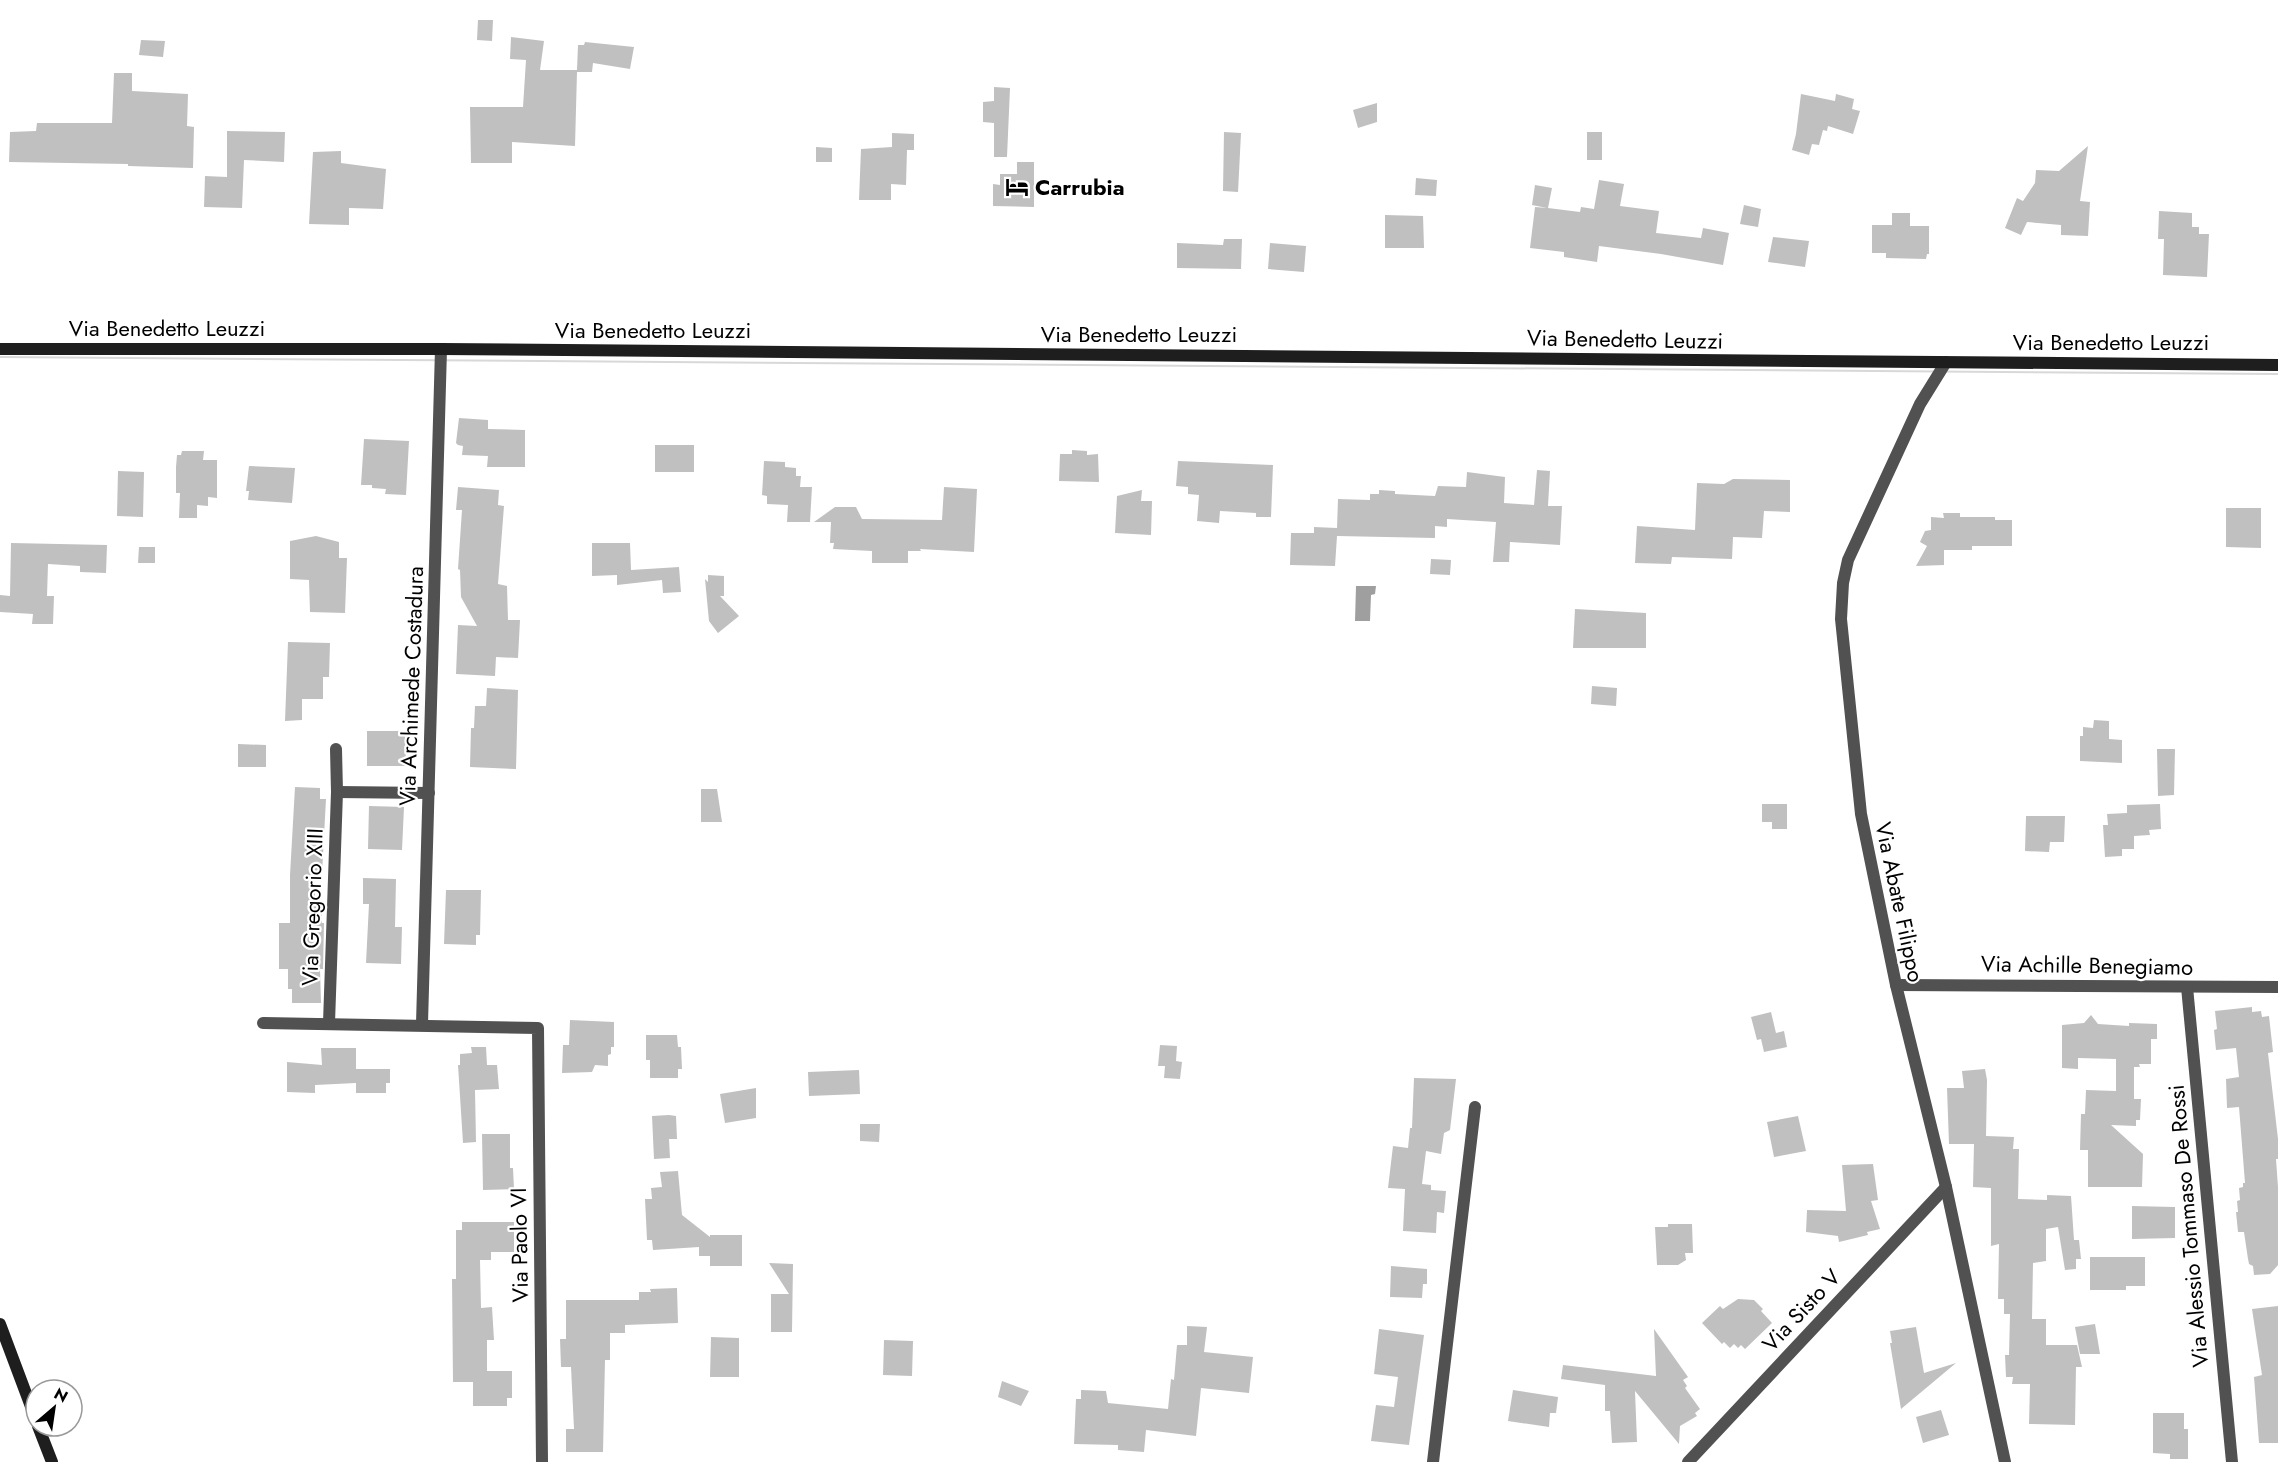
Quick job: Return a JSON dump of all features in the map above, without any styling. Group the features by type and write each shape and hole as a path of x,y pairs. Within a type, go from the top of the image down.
{"street":[{"name":"Via Benedetto Leuzzi","path":"0,349 441,349 2278,365"},
{"name":"Via Archimede Costadura","path":"422,1024 441,349"},
{"name":"Via Abate Filippo","path":"1946,362 1920,404 1848,560 1843,583 1841,619 1861,814 1896,985 1946,1187 2006,1462"},
{"name":"Via Gregorio XIII","path":"329,1023 337,792 336,749"},
{"path":"337,792 429,793"},
{"name":"Via Achille Benegiamo","path":"1896,985 2278,987"},
{"name":"Via Alessio Tommaso De Rossi","path":"2187,987 2232,1462"},
{"path":"263,1023 422,1024"},
{"name":"Via Paolo VI","path":"422,1024 538,1028 542,1462"},
{"path":"1432,1462 1475,1107"},
{"name":"Via Sisto V","path":"1688,1462 1946,1187"},
{"path":"0,1324 24,1388"},
{"path":"43,1438 52,1462"}],"shaded area":[{"path":"0,356 2278,373 2278,375 0,358"},
{"path":"1356,586 1376,586 1375,594 1371,595 1370,621 1355,621"}],"building":[{"path":"478,20 493,20 492,41 477,40"},
{"path":"511,37 544,41 540,70 577,70 578,45 584,45 585,42 634,47 630,69 593,63 592,72 577,72 575,146 512,142 512,163 471,163 470,107 523,107 526,60 510,59"},
{"path":"141,40 165,41 163,57 139,55"},
{"path":"114,73 132,73 132,91 188,94 187,126 194,127 193,168 128,166 128,164 9,162 10,132 36,131 37,123 112,123"},
{"path":"994,87 1010,88 1007,157 994,157 994,123 983,122 983,102 994,101"},
{"path":"1801,94 1835,101 1836,94 1854,99 1852,109 1860,111 1853,134 1828,126 1827,131 1823,130 1819,145 1812,144 1809,155 1792,150"},
{"path":"1377,103 1377,122 1358,128 1353,110"},
{"path":"227,131 285,132 284,162 244,160 242,208 204,207 205,176 227,177"},
{"path":"1224,132 1241,133 1238,192 1223,191"},
{"path":"1587,132 1602,132 1602,160 1587,160"},
{"path":"892,133 914,134 914,150 907,150 906,185 891,184 891,200 859,200 861,149 892,147"},
{"path":"2088,146 2080,201 2090,202 2088,236 2061,235 2061,225 2027,222 2021,235 2005,228 2017,198 2023,201 2035,183 2036,170 2059,171"},
{"path":"816,147 832,148 832,162 816,162"},
{"path":"341,151 341,163 386,169 383,209 349,208 349,225 309,224 313,152"},
{"path":"1017,162 1034,162 1034,207 993,206 993,184 1000,185 1000,174 1017,174"},
{"path":"1416,178 1437,180 1436,196 1415,195"},
{"path":"1599,180 1624,184 1620,206 1659,211 1656,233 1701,238 1703,228 1729,233 1723,265 1599,246 1597,262 1564,257 1564,252 1530,248 1535,207 1547,208 1532,205 1535,185 1552,188 1548,208 1580,212 1581,207 1594,209"},
{"path":"1744,205 1761,209 1758,227 1740,224"},
{"path":"2159,211 2192,213 2192,227 2199,227 2199,234 2209,234 2207,277 2163,275 2164,239 2158,239"},
{"path":"1892,213 1910,213 1910,226 1929,226 1929,254 1926,259 1886,258 1886,253 1872,253 1872,225 1892,225"},
{"path":"1385,215 1423,216 1424,248 1385,248"},
{"path":"1773,237 1809,241 1805,267 1768,262"},
{"path":"1224,239 1242,239 1241,269 1177,268 1177,243 1223,245"},
{"path":"1270,243 1306,246 1304,272 1268,269"},
{"path":"459,418 488,420 488,429 525,430 525,467 487,467 488,456 462,455 463,446 456,443"},
{"path":"364,439 409,441 406,495 385,494 386,489 361,485"},
{"path":"655,445 694,445 694,472 655,472"},
{"path":"1072,450 1087,451 1087,455 1098,454 1099,482 1059,481 1060,454 1072,454"},
{"path":"182,451 204,451 203,460 217,460 217,498 208,497 208,506 197,505 197,518 179,518 180,493 176,493 176,467 177,455 181,455"},
{"path":"764,461 785,462 785,467 796,468 796,476 801,476 800,487 812,487 810,522 787,522 788,505 767,504 767,496 762,495"},
{"path":"1178,461 1273,465 1271,517 1256,517 1256,513 1220,511 1219,523 1197,521 1199,495 1188,494 1188,487 1176,486"},
{"path":"249,466 295,468 292,503 248,500 249,491 246,491"},
{"path":"1537,470 1550,471 1548,506 1562,506 1560,545 1510,542 1509,562 1493,562 1496,522 1447,519 1447,527 1435,526 1435,538 1337,536 1335,566 1290,565 1291,533 1314,533 1314,527 1337,528 1338,499 1370,500 1370,494 1379,494 1379,490 1395,491 1395,494 1435,496 1438,486 1466,487 1467,472 1505,477 1504,503 1534,505"},
{"path":"118,471 144,472 143,517 117,516"},
{"path":"1733,479 1790,480 1790,512 1764,511 1762,538 1733,537 1732,559 1672,557 1671,564 1635,563 1637,526 1695,530 1697,483 1724,484"},
{"path":"458,487 499,490 498,505 504,506 498,584 507,586 508,620 520,620 518,658 496,657 495,676 456,674 458,625 477,626 461,597 460,570 458,569 462,510 456,510"},
{"path":"944,487 977,489 974,552 920,549 921,551 908,551 908,563 872,563 872,551 833,549 834,543 830,543 831,522 814,522 835,507 856,507 862,519 942,520"},
{"path":"1142,490 1141,501 1152,501 1151,535 1115,533 1117,496"},
{"path":"2226,508 2261,508 2261,548 2226,547"},
{"path":"1943,513 1960,513 1960,517 1995,517 1995,520 2012,520 2012,546 1972,546 1972,550 1944,550 1944,565 1916,566 1927,546 1920,542 1925,531 1931,530 1931,517 1944,518"},
{"path":"316,536 339,542 339,558 347,558 345,613 310,612 309,580 290,579 290,541"},
{"path":"11,543 107,545 106,573 80,572 80,566 48,564 47,596 54,596 53,624 32,624 33,614 0,612 0,595 10,596"},
{"path":"592,543 630,543 631,570 679,567 681,592 663,593 662,580 617,585 617,575 592,576"},
{"path":"139,547 155,547 155,563 138,563"},
{"path":"1431,559 1451,560 1450,575 1430,574"},
{"path":"708,575 724,576 724,596 720,596 739,616 718,633 709,621 705,579 708,582"},
{"path":"1575,609 1646,613 1646,648 1573,648"},
{"path":"288,642 330,643 329,677 323,677 323,699 302,699 302,720 285,721"},
{"path":"1592,686 1617,688 1616,706 1591,704"},
{"path":"487,688 518,690 516,769 470,767 471,728 474,728 475,706 486,706"},
{"path":"2094,720 2109,721 2109,739 2122,740 2122,763 2080,761 2080,736 2083,736 2083,727 2093,728"},
{"path":"367,731 405,731 406,766 367,766"},
{"path":"238,744 266,745 266,767 238,767"},
{"path":"2157,749 2175,749 2174,795 2158,796"},
{"path":"295,787 320,788 320,799 326,799 322,873 315,873 315,904 322,904 322,923 324,923 323,969 320,969 321,1003 292,1003 292,989 288,989 288,969 279,969 279,923 290,923"},
{"path":"701,789 717,789 722,822 701,822"},
{"path":"1762,804 1787,804 1787,829 1772,829 1772,822 1762,822"},
{"path":"2160,804 2161,829 2149,830 2150,835 2134,836 2134,849 2122,849 2122,856 2105,857 2103,825 2108,825 2107,814 2127,813 2127,805"},
{"path":"369,806 404,807 402,850 368,849"},
{"path":"2026,816 2065,816 2064,842 2050,842 2049,852 2025,851"},
{"path":"363,878 396,879 395,927 402,927 401,964 366,963 369,904 363,904"},
{"path":"446,890 481,890 480,935 476,935 476,945 444,944"},
{"path":"2252,1007 2252,1012 2261,1011 2262,1017 2269,1016 2273,1052 2268,1053 2278,1139 2278,1159 2276,1159 2278,1265 2270,1274 2254,1275 2253,1266 2249,1264 2244,1232 2238,1232 2236,1212 2238,1212 2237,1201 2240,1200 2239,1188 2245,1183 2239,1107 2227,1108 2226,1079 2239,1077 2236,1048 2216,1050 2214,1030 2217,1029 2215,1011"},
{"path":"1771,1012 1776,1033 1784,1031 1787,1047 1764,1052 1761,1039 1757,1040 1751,1017"},
{"path":"2091,1015 2098,1024 2129,1026 2129,1023 2157,1024 2157,1039 2151,1039 2151,1064 2139,1064 2140,1067 2134,1067 2134,1099 2141,1099 2140,1120 2136,1120 2136,1126 2111,1125 2143,1154 2142,1187 2088,1187 2088,1150 2080,1150 2081,1114 2085,1114 2086,1090 2116,1091 2116,1059 2078,1058 2078,1069 2062,1068 2062,1025 2084,1023"},
{"path":"570,1020 614,1022 614,1047 611,1047 611,1054 608,1055 608,1066 595,1065 592,1072 562,1073 563,1045 569,1045"},
{"path":"646,1035 677,1035 678,1047 681,1047 682,1069 678,1069 678,1078 650,1078 650,1060 646,1060"},
{"path":"1160,1045 1177,1046 1176,1061 1182,1062 1180,1079 1164,1078 1165,1066 1158,1066"},
{"path":"471,1047 486,1047 487,1065 497,1065 499,1089 475,1090 476,1142 463,1143 458,1065 460,1065 460,1054 472,1053"},
{"path":"321,1048 356,1048 356,1069 390,1069 390,1083 386,1083 386,1093 356,1093 356,1083 315,1085 315,1093 287,1092 287,1062 322,1065"},
{"path":"1985,1069 1987,1080 1986,1136 2014,1137 2013,1149 2019,1149 2018,1199 2047,1200 2047,1195 2071,1196 2074,1240 2079,1240 2081,1259 2076,1259 2076,1269 2065,1270 2058,1227 2046,1229 2046,1261 2033,1263 2032,1319 2046,1319 2046,1345 2077,1345 2082,1367 2076,1367 2075,1425 2029,1424 2030,1384 2012,1384 2013,1377 2006,1377 2005,1355 2009,1355 2010,1314 2004,1314 2004,1299 1998,1299 1999,1244 1991,1246 1991,1188 1973,1187 1974,1144 1949,1144 1947,1088 1964,1088 1962,1071"},
{"path":"859,1070 860,1094 809,1096 808,1072"},
{"path":"1414,1078 1456,1079 1450,1130 1444,1133 1441,1154 1426,1151 1422,1184 1431,1185 1431,1190 1446,1191 1444,1213 1437,1212 1436,1233 1403,1231 1405,1189 1388,1188 1393,1146 1408,1148 1410,1128 1412,1128"},
{"path":"756,1088 756,1118 725,1123 720,1094"},
{"path":"652,1116 676,1116 677,1139 669,1139 670,1158 654,1159"},
{"path":"1798,1116 1806,1151 1774,1157 1767,1122"},
{"path":"860,1124 880,1124 879,1142 860,1141"},
{"path":"482,1134 510,1134 510,1168 513,1168 514,1189 483,1190"},
{"path":"1873,1164 1878,1200 1871,1201 1880,1229 1867,1232 1868,1235 1839,1242 1838,1236 1806,1232 1807,1210 1846,1211 1842,1165"},
{"path":"678,1171 682,1215 710,1237 710,1235 742,1235 742,1266 710,1266 710,1256 699,1256 699,1247 653,1250 652,1240 647,1240 645,1199 652,1199 651,1188 662,1187 660,1172"},
{"path":"2132,1206 2175,1207 2175,1238 2132,1239"},
{"path":"462,1222 514,1222 514,1252 491,1252 491,1260 480,1260 481,1308 492,1307 494,1340 487,1340 487,1371 512,1371 512,1398 507,1398 507,1406 473,1406 473,1382 453,1382 452,1279 456,1279 456,1230 462,1230"},
{"path":"1668,1224 1692,1224 1693,1253 1685,1253 1686,1260 1678,1265 1657,1265 1655,1227 1668,1227"},
{"path":"2090,1257 2145,1257 2145,1286 2126,1286 2126,1290 2090,1290"},
{"path":"769,1263 793,1264 792,1332 771,1332 771,1294 789,1294"},
{"path":"1391,1266 1427,1269 1427,1284 1423,1284 1422,1298 1390,1297"},
{"path":"677,1288 678,1323 625,1325 625,1333 610,1333 610,1360 605,1360 603,1452 566,1452 566,1429 574,1429 571,1367 561,1367 560,1339 566,1339 566,1300 639,1300 639,1292 651,1292 650,1289"},
{"path":"1738,1299 1754,1300 1772,1323 1745,1349 1741,1345 1738,1348 1734,1344 1730,1348 1724,1342 1722,1344 1702,1323 1720,1306 1723,1309"},
{"path":"2278,1306 2278,1443 2259,1443 2254,1377 2262,1375 2252,1309"},
{"path":"2095,1324 2100,1354 2080,1354 2075,1327"},
{"path":"1187,1326 1207,1327 1204,1352 1253,1357 1249,1393 1201,1388 1196,1436 1146,1430 1144,1452 1118,1450 1118,1445 1074,1444 1076,1399 1081,1399 1081,1390 1106,1391 1108,1403 1168,1409 1171,1379 1174,1380 1177,1345 1187,1345"},
{"path":"1916,1327 1924,1373 1956,1363 1901,1409 1890,1331"},
{"path":"1379,1329 1424,1335 1409,1445 1371,1441 1376,1405 1394,1407 1398,1377 1374,1374"},
{"path":"1654,1329 1688,1377 1683,1380 1687,1386 1685,1388 1700,1409 1695,1413 1697,1416 1680,1426 1679,1444 1635,1391 1637,1442 1612,1443 1610,1411 1605,1411 1605,1385 1561,1379 1563,1365 1656,1376"},
{"path":"711,1337 739,1338 739,1377 710,1377"},
{"path":"884,1340 913,1341 912,1376 883,1375"},
{"path":"1002,1381 1029,1391 1021,1406 998,1397"},
{"path":"1513,1390 1558,1397 1556,1413 1550,1413 1549,1427 1508,1421"},
{"path":"1941,1410 1949,1435 1923,1443 1916,1417"},
{"path":"2153,1413 2184,1413 2184,1429 2188,1429 2188,1459 2170,1459 2170,1454 2153,1453"}],"place":[{"name":"Carrubia","path":"1017,187"}]}
